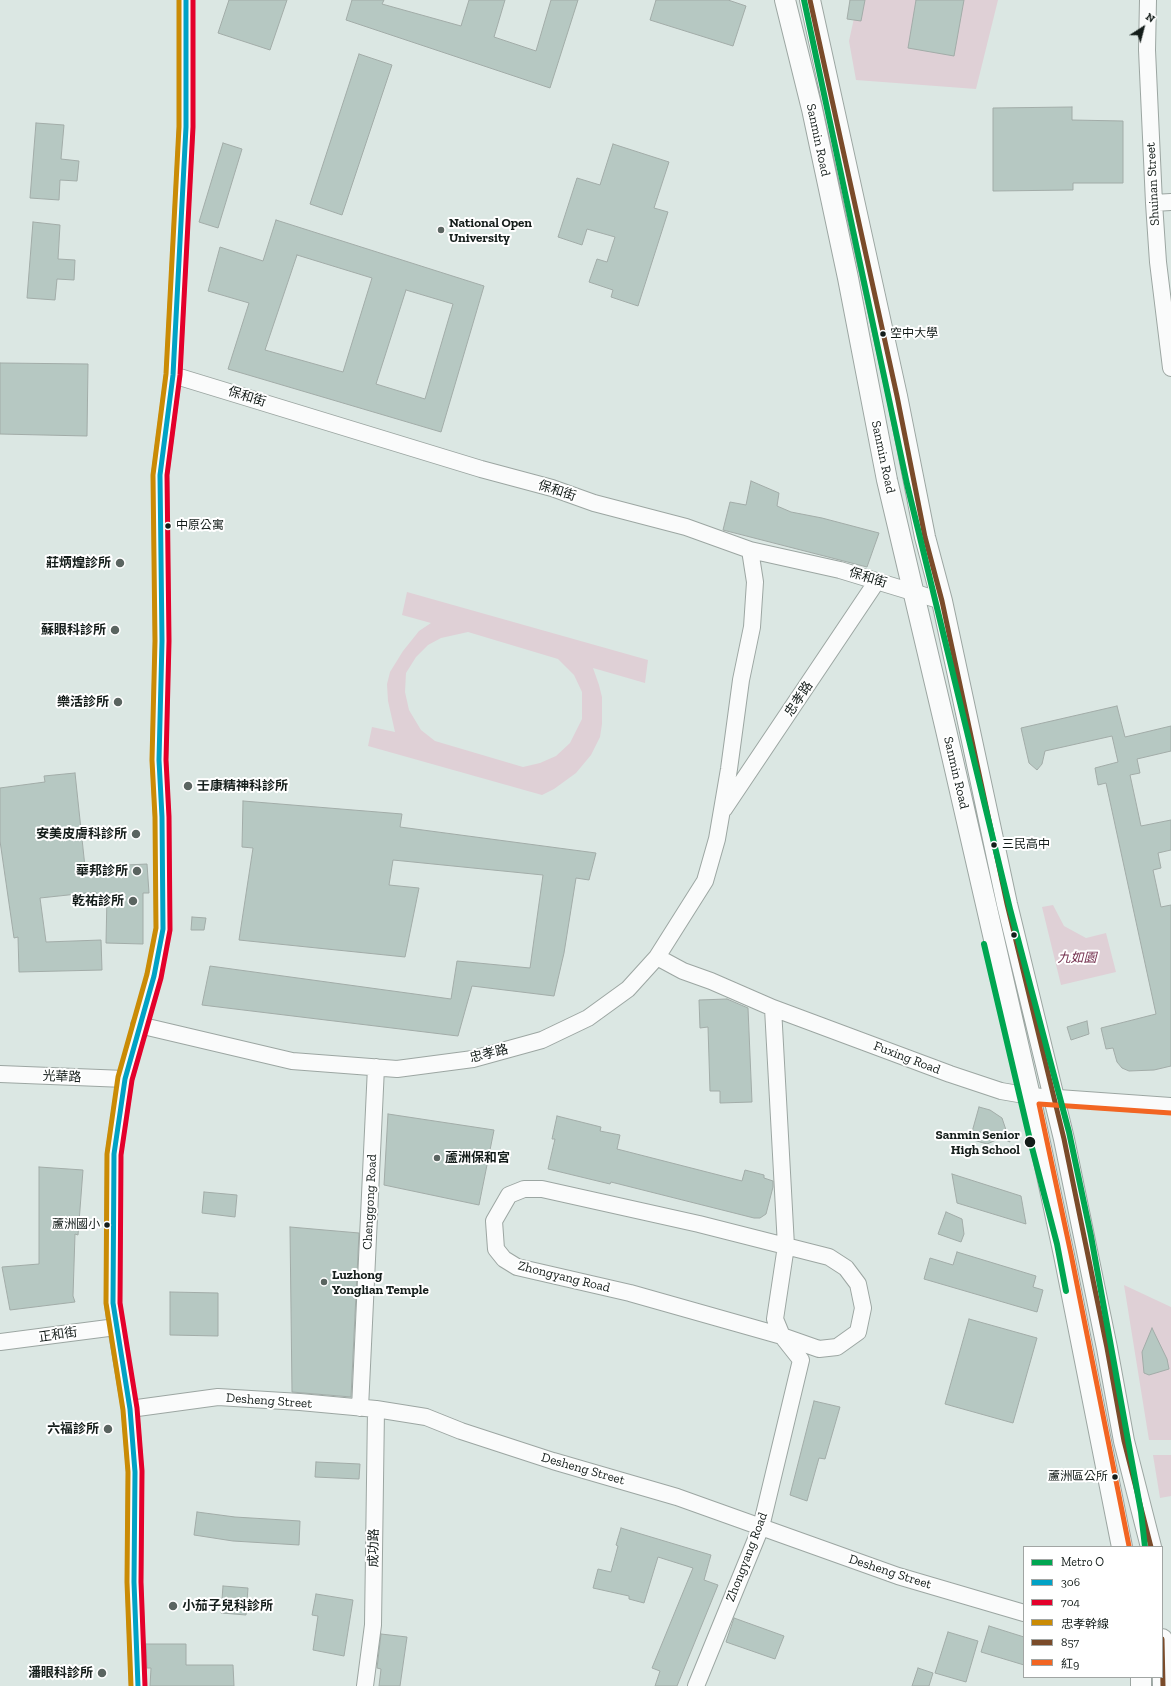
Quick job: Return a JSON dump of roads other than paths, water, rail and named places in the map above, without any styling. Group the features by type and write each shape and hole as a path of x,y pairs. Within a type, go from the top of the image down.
{"main road":[{"name":"Sanmin Road","path":"784,0 812,109 848,278 887,480 1030,1096 1064,1255 1122,1546"},
{"name":"Sanmin Road","path":"810,0 893,380 925,537 942,601 1007,904 1054,1097 1107,1348 1124,1441 1152,1546"}],"street":[{"path":"138,1686 134,1582 135,1472 130,1409 113,1303 114,1154 125,1080 139,1025 154,976 163,929 162,824 159,760 162,641 160,475 173,375 186,127 186,0"},
{"name":"Shuinan Street","path":"1148,0 1147,50 1154,203 1158,262 1171,368"},
{"path":"1154,203 1171,202"},
{"name":"保和街","path":"173,375 481,469 552,488 594,503 686,527 750,550 840,570 942,601"},
{"name":"忠孝路","path":"139,1025 292,1061 397,1069 473,1059 542,1040 588,1018 628,989 657,957 705,881 717,839 729,769 741,680 752,627 755,582 750,550"},
{"name":"忠孝路","path":"720,816 877,581"},
{"name":"Fuxing Road","path":"657,957 683,971 711,980 773,1008 950,1074 1001,1091 1030,1096 1171,1106"},
{"name":"Zhongyang Road","path":"696,1686 760,1527 801,1360 782,1336 774,1319 786,1246 773,1008"},
{"name":"Chenggong Road","path":"368,1409 376,1067"},
{"name":"光華路","path":"0,1074 125,1080"},
{"name":"Zhongyang Road","path":"524,1189 542,1189 699,1224 786,1246 829,1257 846,1268 858,1284 863,1308 858,1332 837,1347 818,1349 782,1336 630,1293 517,1266 504,1259 496,1249 494,1221 508,1195 524,1189"},
{"name":"正和街","path":"0,1342 116,1327"},
{"name":"Desheng Street","path":"130,1409 218,1397 300,1402 426,1417 461,1431 554,1461 677,1497 898,1576 1023,1612"},
{"name":"成功路","path":"365,1686 373,1625 368,1409"}],"metro line":[{"name":"O","path":"804,0 907,484 1010,909 1069,1132 1091,1236 1141,1512 1145,1546"},
{"name":"O","path":"984,944 1030,1140 1057,1244 1066,1291"}],"place":[{"name":"National Open University","path":"441,230"},
{"name":"空中大學","path":"883,334"},
{"name":"中原公寓","path":"168,526"},
{"name":"莊炳煌診所","path":"120,563"},
{"name":"蘇眼科診所","path":"115,630"},
{"name":"樂活診所","path":"118,702"},
{"name":"壬康精神科診所","path":"188,786"},
{"name":"安美皮膚科診所","path":"136,834"},
{"name":"三民高中","path":"994,845"},
{"name":"華邦診所","path":"137,871"},
{"name":"乾祐診所","path":"133,901"},
{"name":"Sanmin Senior High School","path":"1030,1142"},
{"name":"蘆洲保和宮","path":"437,1158"},
{"name":"蘆洲國小","path":"107,1225"},
{"name":"Luzhong Yonglian Temple","path":"324,1282"},
{"name":"六福診所","path":"108,1429"},
{"name":"蘆洲區公所","path":"1115,1477"},
{"name":"小茄子兒科診所","path":"173,1606"},
{"name":"潘眼科診所","path":"102,1673"}],"park label":[{"name":"九如園","path":"1077,958"}]}
